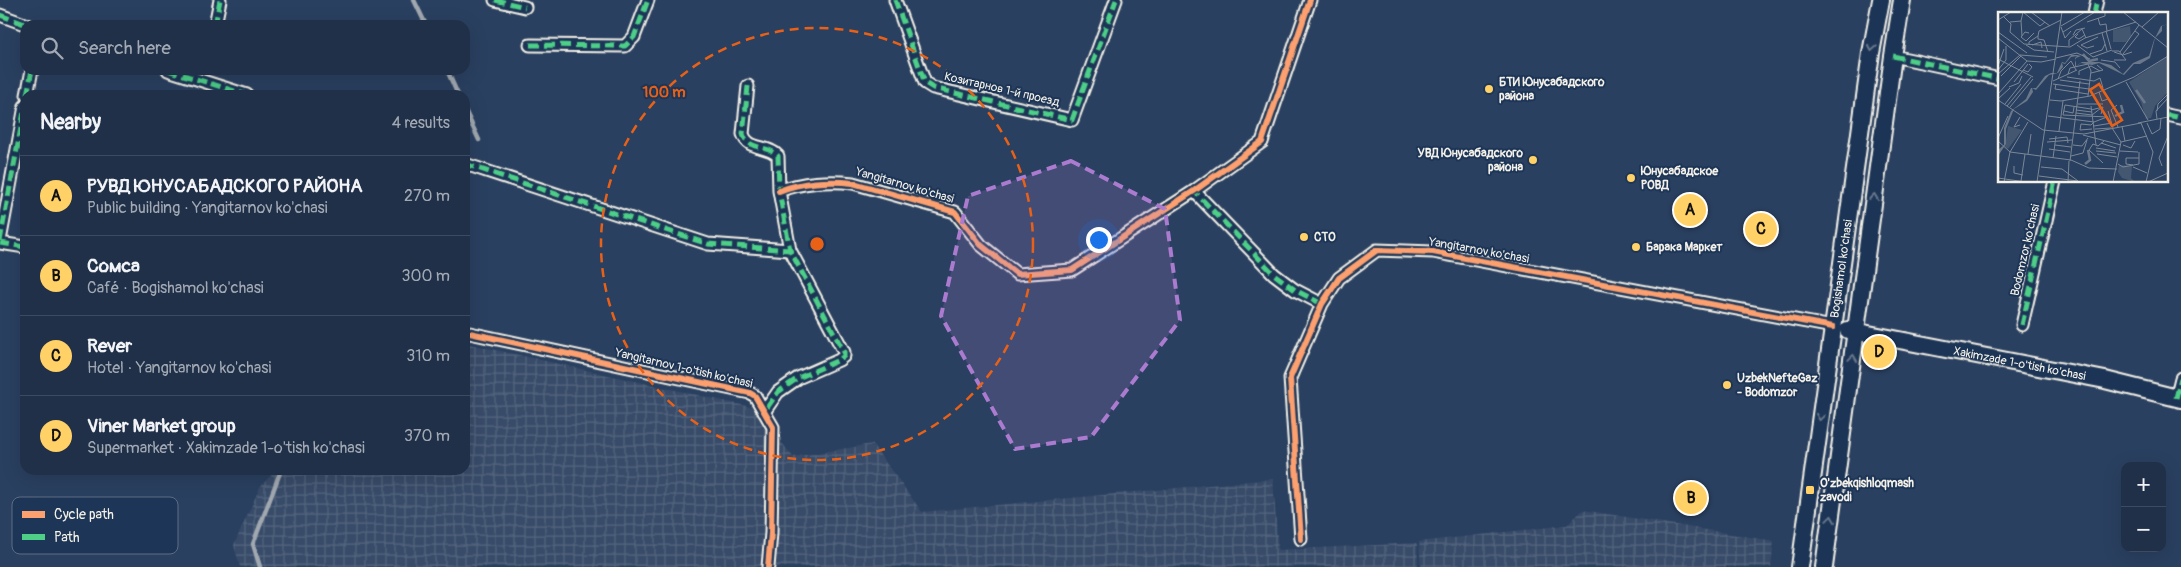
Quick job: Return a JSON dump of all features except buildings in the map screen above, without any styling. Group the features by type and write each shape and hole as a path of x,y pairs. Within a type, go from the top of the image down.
{"main road":[{"name":"Bogishamol ko'chasi","path":"1800,567 1871,53 1881,0"},
{"name":"Bogishamol ko'chasi","path":"1824,567 1902,0"},
{"name":"Xakimzade 1-o'tish ko'chasi","path":"1833,327 2105,380 2179,398"}],"street":[{"path":"216,20 220,0"},
{"path":"495,0 525,7"},
{"path":"530,45 624,46 634,37 648,0"},
{"name":"Козитарнов 1-й проезд","path":"895,0 926,82 932,88 1072,120 1111,2"},
{"name":"Yangitarnov ko'chasi","path":"779,191 791,186 848,182 955,212 981,245 1017,274 1072,270 1194,191 1262,142 1310,0"},
{"path":"0,15 20,22"},
{"path":"1893,56 1998,79"},
{"path":"28,90 31,75"},
{"path":"185,75 232,90"},
{"path":"748,86 744,139 747,143 772,150 778,156 779,191 790,250 844,352 844,356 798,378 778,392 764,412"},
{"path":"2168,115 2181,118"},
{"path":"20,133 0,242 20,246"},
{"path":"470,166 708,244 790,250"},
{"name":"Bodomzor ko'chasi","path":"2022,325 2055,182"},
{"path":"1194,191 1274,274 1295,290 1322,304"},
{"name":"Yangitarnov ko'chasi","path":"1301,540 1290,378 1322,304 1339,278 1377,250 1433,252 1833,327"},
{"name":"Yangitarnov 1-o'tish ko'chasi","path":"470,333 750,393 755,396 772,427 771,533 768,567"},
{"path":"2179,398 2181,378"}],"highlighted area":[{"path":"1071,161 1165,209 1180,320 1091,437 1015,449 941,316 968,196"}],"shaded area":[{"path":"470,344 755,408 793,457 872,444 922,512 1273,479 1278,550 1417,543 1418,567 240,567 234,545 260,487 271,475 470,475"},
{"path":"1583,510 1774,541 1771,567 1421,567 1419,542 1567,525"}],"waterway":[{"path":"414,0 424,20"},
{"path":"449,75 456,90"},
{"path":"470,121 479,140"},
{"path":"260,567 253,544 279,475"}],"marked path":[{"path":"216,20 220,0"},
{"path":"495,0 525,7"},
{"path":"530,45 625,46 634,37 648,0"},
{"path":"895,0 925,83 933,88 1072,120 1116,0"},
{"path":"2094,12 2097,0"},
{"path":"0,15 20,22"},
{"path":"1893,56 1998,79"},
{"path":"28,90 31,75"},
{"path":"184,75 231,90"},
{"path":"748,86 743,134 749,143 774,152 778,156 779,191 790,250 844,352 844,356 839,360 798,378 778,392 764,412"},
{"path":"2168,115 2181,118"},
{"path":"0,241 20,133"},
{"path":"470,166 708,244 790,250"},
{"path":"2022,325 2055,182"},
{"path":"1191,193 1194,191 1274,274 1295,290 1322,304"},
{"path":"0,243 20,246"},
{"path":"2176,398 2181,378"}],"cycle path":[{"path":"779,191 816,182 853,183 955,212 981,245 1017,274 1072,270 1194,191 1262,142 1310,0"},
{"path":"1301,539 1290,378 1322,304 1339,278 1377,250 1433,252 1833,327"},
{"path":"470,333 750,393 755,396 773,427 771,533 768,567"}],"place":[{"name":"БТИ Юнусабадского района","path":"1489,89"},
{"name":"УВД Юнусабадского района","path":"1533,160"},
{"name":"Юнусабадское РОВД","path":"1631,178"},
{"name":"РУВД ЮНУСАБАДСКОГО РАЙОНА","path":"1690,210"},
{"name":"Rever","path":"1761,229"},
{"name":"СТО","path":"1304,237"},
{"name":"Барака Маркет","path":"1636,247"},
{"name":"Viner Market group","path":"1879,352"},
{"name":"UzbekNefteGaz - Bodomzor","path":"1727,385"},
{"name":"O'zbekqishloqmash zavodi","path":"1810,490"},
{"name":"Сомса","path":"1691,498"}]}
